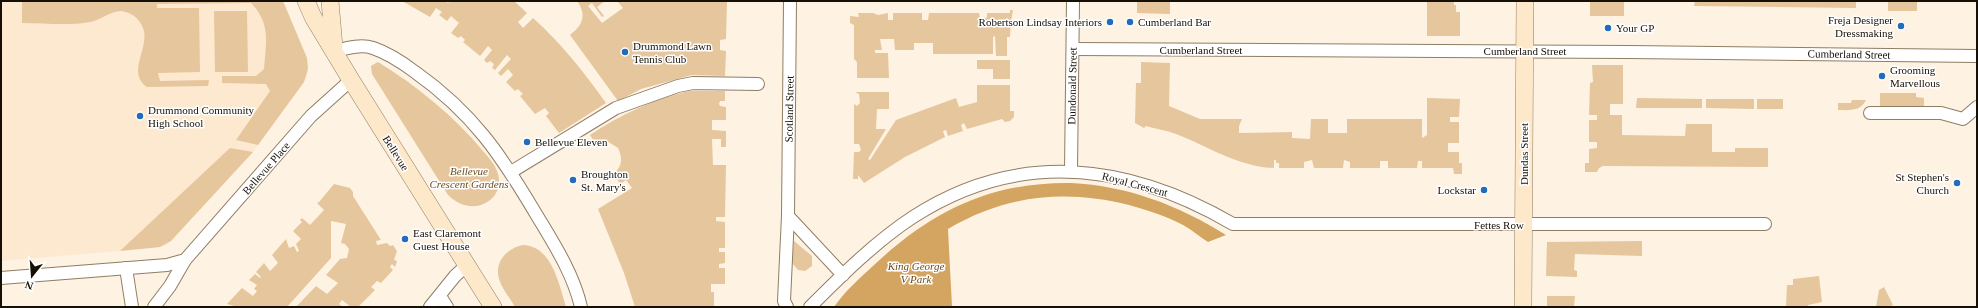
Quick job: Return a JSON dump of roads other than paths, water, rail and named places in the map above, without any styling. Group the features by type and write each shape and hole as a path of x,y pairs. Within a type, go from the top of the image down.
{"main road":[{"name":"Bellevue","path":"306,1 313,18 335,51 351,80 491,306"},
{"path":"330,1 335,51"},
{"name":"Dundas Street","path":"1523,307 1525,1"}],"street":[{"name":"Scotland Street","path":"787,307 784,301 788,216 790,1"},
{"name":"Dundonald Street","path":"1071,170 1073,1"},
{"path":"335,51 365,46 374,48 401,62 429,81 479,127 511,172 564,262 581,307"},
{"name":"Cumberland Street","path":"1073,49 1525,51 1977,56"},
{"name":"Bellevue Place","path":"154,307 170,286 185,260 311,116 351,80"},
{"path":"511,172 616,108 678,86 693,83 758,84"},
{"path":"1870,113 1941,113 1963,119 1977,107"},
{"name":"Royal Crescent","path":"810,307 843,275 898,228 949,197 1000,179 1033,173 1071,170 1111,176 1157,188 1192,202 1233,224"},
{"path":"788,216 843,275"},
{"name":"Fettes Row","path":"1233,224 1765,224"},
{"path":"1,278 173,264 185,260"},
{"path":"430,307 455,276 467,265"},
{"path":"126,268 132,307"},
{"path":"440,296 447,307"}],"place":[{"name":"Robertson Lindsay Interiors","path":"1110,22"},
{"name":"Cumberland Bar","path":"1130,22"},
{"name":"Freja Designer Dressmaking","path":"1901,26"},
{"name":"Your GP","path":"1608,28"},
{"name":"Drummond Lawn Tennis Club","path":"625,52"},
{"name":"Grooming Marvellous","path":"1882,76"},
{"name":"Drummond Community High School","path":"140,116"},
{"name":"Bellevue Eleven","path":"527,142"},
{"name":"Broughton St. Mary's","path":"573,180"},
{"name":"St Stephen's Church","path":"1957,183"},
{"name":"Lockstar","path":"1484,190"},
{"name":"East Claremont Guest House","path":"405,239"}],"park label":[{"name":"Bellevue Crescent Gardens","path":"469,177"},
{"name":"King George V Park","path":"916,272"}]}
